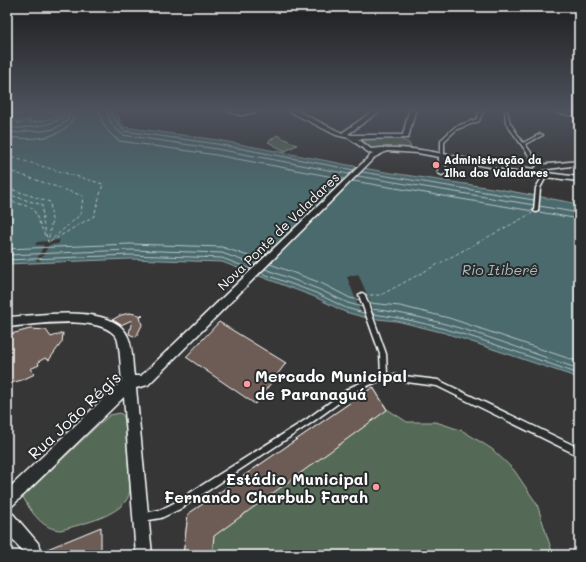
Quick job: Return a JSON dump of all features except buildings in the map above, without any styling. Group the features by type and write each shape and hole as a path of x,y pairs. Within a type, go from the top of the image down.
{"street":[{"path":"351,137 370,151 418,151 484,164 538,169 579,163"},
{"path":"406,137 418,151"},
{"name":"Nova Ponte de Valadares","path":"200,324 373,156 382,150"},
{"path":"442,155 442,173"},
{"path":"538,169 545,175 579,179"},
{"path":"7,322 81,318 105,322 118,330 123,338 132,391 140,518 144,555"},
{"name":"Rua João Régis","path":"7,501 144,381 200,324"},
{"path":"7,520 32,549 33,555"}],"lane":[{"path":"442,155 442,141 446,137"},
{"path":"518,137 538,169"},
{"path":"523,144 537,137"},
{"path":"536,211 538,188 545,175"},
{"path":"362,295 383,354 384,376"},
{"path":"140,518 161,514 177,506 309,421 353,389 384,376 438,383 579,452"}],"green space":[{"path":"274,137 281,137 297,145 285,151 268,142"},
{"path":"361,138 398,138 409,143 412,149 371,148"},
{"name":"Estádio Municipal Fernando Charbub Farah","path":"373,387 387,409 407,422 436,422 463,431 492,449 514,470 537,504 553,555 183,555 188,514"},
{"path":"120,413 123,415 125,420 130,490 127,499 113,512 80,525 61,530 43,524 34,514 23,497 97,426 110,415"}],"water":[{"name":"Rio Itiberê","path":"7,137 198,137 385,172 499,189 579,204 579,378 445,333 397,321 367,318 345,312 315,297 222,262 130,259 7,264"}],"pier":[{"path":"60,240 58,244 49,245 40,261 36,261 44,245 35,245 37,242"},
{"path":"358,274 374,310 371,311 374,318 367,318 364,312 361,313 347,277"}],"ferry route":[{"path":"7,156 103,184 94,216 48,243"},
{"path":"7,170 83,196 81,214 50,241"},
{"path":"7,188 50,202 52,220 48,242 43,222 42,205 7,194"},
{"path":"7,200 33,208 46,238"},
{"path":"364,295 381,295 536,211"}],"place":[{"name":"Administração da Ilha dos Valadares","path":"436,165"},
{"name":"Mercado Municipal de Paranaguá","path":"247,384"},
{"name":"Estádio Municipal Fernando Charbub Farah","path":"376,487"}]}
